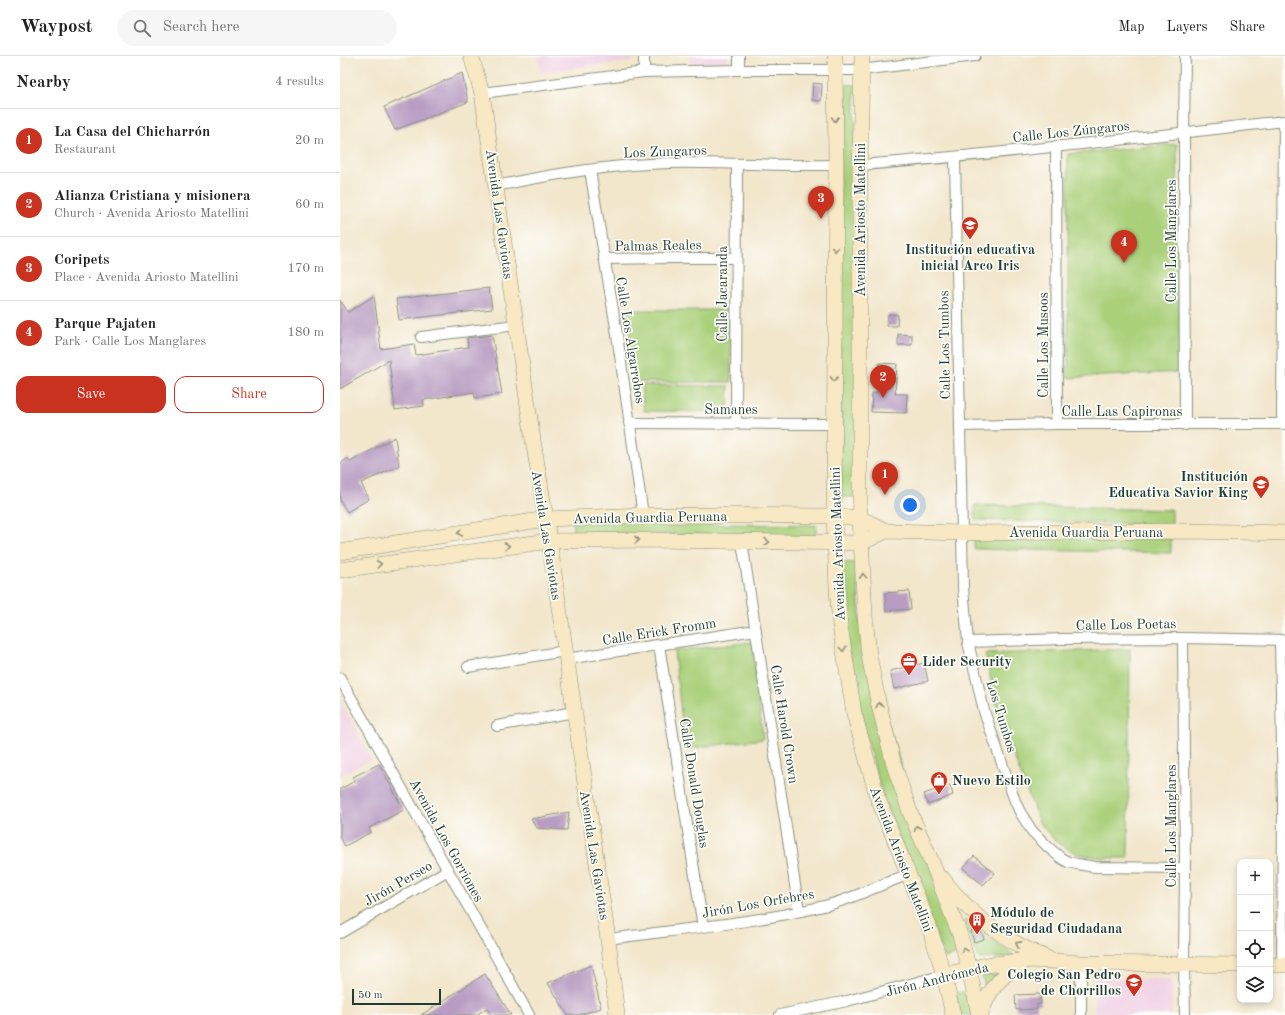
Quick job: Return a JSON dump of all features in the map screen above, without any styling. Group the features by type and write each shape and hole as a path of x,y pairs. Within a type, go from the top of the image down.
{"street":[{"name":"Avenida Las Gaviotas","path":"470,56 482,92 532,440 546,519 608,939 617,1015"},
{"path":"644,56 644,72"},
{"path":"739,56 739,70"},
{"path":"482,92 644,72 739,70 835,63 862,63 975,56"},
{"name":"Calle Los Manglares","path":"1185,56 1185,425"},
{"name":"Avenida Ariosto Matellini","path":"835,63 836,165 833,424 834,516 840,626 854,713 876,796 907,875 928,923 944,975 953,1015"},
{"name":"Avenida Ariosto Matellini","path":"862,63 860,165 860,518 865,616 869,655 878,701 894,764 910,812 933,865 960,935 980,1015"},
{"path":"1284,121 1284,424"},
{"name":"Calle Los Zúngaros","path":"860,165 955,157 1284,121"},
{"name":"Calle Los Musoos","path":"1056,146 1057,424"},
{"name":"Calle Los Tumbos","path":"955,157 963,533"},
{"name":"Los Zungaros","path":"496,186 547,175 667,163 836,165"},
{"name":"Calle Jacaranda","path":"736,423 737,164"},
{"name":"Calle Los Algarrobos","path":"590,170 616,328 643,515"},
{"name":"Palmas Reales","path":"604,260 736,258"},
{"path":"421,336 516,325"},
{"name":"Samanes","path":"629,423 833,424"},
{"name":"Calle Las Capironas","path":"960,426 1057,424 1284,424"},
{"name":"Avenida Guardia Peruana","path":"340,552 546,519 643,515 834,516 860,518 886,532"},
{"name":"Avenida Guardia Peruana","path":"340,570 549,541 861,543 886,532 963,533 1186,531 1285,533"},
{"name":"Los Tumbos","path":"963,533 963,588 968,642 984,711 1003,768 1020,812 1032,831 1061,858 1068,862 1095,867 1185,868"},
{"name":"Calle Harold Crown","path":"742,542 799,911"},
{"name":"Calle Erick Fromm","path":"468,667 659,645 756,630"},
{"name":"Calle Los Manglares","path":"1183,638 1185,1015"},
{"name":"Calle Los Poetas","path":"968,642 1062,639 1183,638 1282,640"},
{"path":"1279,965 1283,803 1282,640"},
{"name":"Calle Donald Douglas","path":"659,645 703,926"},
{"name":"Avenida Los Gorriones","path":"340,678 529,1015"},
{"path":"496,726 574,712"},
{"path":"933,865 957,896 985,923 1018,945 1054,961"},
{"name":"Jirón Perseo","path":"340,933 448,870"},
{"name":"Jirón Los Orfebres","path":"608,939 751,920 799,911 829,904 907,875"},
{"path":"980,1015 987,997 997,982 1010,970 1026,960"},
{"name":"Jirón Andrómeda","path":"780,1015 847,1001 986,965 1026,960 1081,963 1237,964"},
{"path":"1081,963 1081,1015"}],"shaded area":[{"path":"538,56 632,56 632,62 594,65 540,73"},
{"path":"691,56 728,56 728,63 691,64"},
{"path":"340,700 372,759 340,776"},
{"name":"Colegio San Pedro de Chorrillos","path":"1095,979 1172,979 1172,1015 1095,1015"}],"green space":[{"path":"840,84 855,85 855,497 841,497"},
{"path":"1177,144 1180,372 1068,378 1068,154"},
{"path":"627,310 731,310 731,382 635,382"},
{"path":"641,385 729,386 728,412 644,411"},
{"path":"975,505 1172,510 1172,525 975,520"},
{"path":"573,523 816,525 816,537 573,532"},
{"path":"974,534 1171,538 1171,553 974,549"},
{"path":"841,562 856,563 862,643 960,953 945,958 883,798 863,723 848,647"},
{"path":"752,642 763,739 685,749 674,651"},
{"path":"1130,649 1128,858 1102,858 1077,854 1056,842 1039,822 1000,720 985,654"},
{"path":"966,919 993,942 1017,957 980,959 977,957 964,921"},
{"path":"982,975 1002,975 985,988"},
{"path":"969,990 974,1015 959,1015 955,994"}],"building":[{"path":"462,73 468,102 395,130 384,107"},
{"path":"813,83 822,84 821,101 812,100"},
{"path":"489,288 492,309 399,320 396,299"},
{"path":"374,296 381,349 414,344 416,355 468,347 467,338 492,335 502,394 475,398 474,392 423,400 424,406 395,410 389,360 340,389 340,300 348,312"},
{"path":"888,314 898,315 897,326 887,326"},
{"path":"898,334 912,335 912,345 898,345"},
{"path":"879,363 897,364 895,394 907,394 906,413 871,412 872,393 877,393"},
{"path":"395,437 399,466 361,483 369,499 347,512 340,500 340,464 348,458 350,462"},
{"path":"909,591 911,609 886,611 885,593"},
{"name":"Lider Security","path":"924,663 928,681 894,689 890,671"},
{"path":"379,764 404,810 369,828 371,832 345,846 340,837 340,789 355,781 353,777"},
{"name":"Nuevo Estilo","path":"950,785 953,795 928,805 924,794"},
{"path":"569,812 567,830 537,828 531,819"},
{"path":"974,856 995,873 983,885 963,868"},
{"name":"Módulo de Seguridad Ciudadana","path":"979,929 984,939 974,942 971,931"},
{"path":"591,965 601,1008 579,1015 568,1015 548,983"},
{"path":"485,974 511,1015 491,1015 487,1008 476,1015 421,1015"},
{"path":"1040,994 1041,1004 1037,1004 1037,1009 1016,1010 1015,995"}],"place":[{"name":"Coripets","path":"821,219"},
{"name":"Institución educativa inicial Arco Iris","path":"970,240"},
{"name":"Parque Pajaten","path":"1124,263"},
{"name":"Alianza Cristiana y misionera","path":"883,398"},
{"name":"La Casa del Chicharrón","path":"885,495"},
{"name":"Institución Educativa Savior King","path":"1261,499"},
{"name":"Lider Security","path":"909,676"},
{"name":"Nuevo Estilo","path":"939,795"},
{"name":"Módulo de Seguridad Ciudadana","path":"977,935"},
{"name":"Colegio San Pedro de Chorrillos","path":"1134,997"}]}
